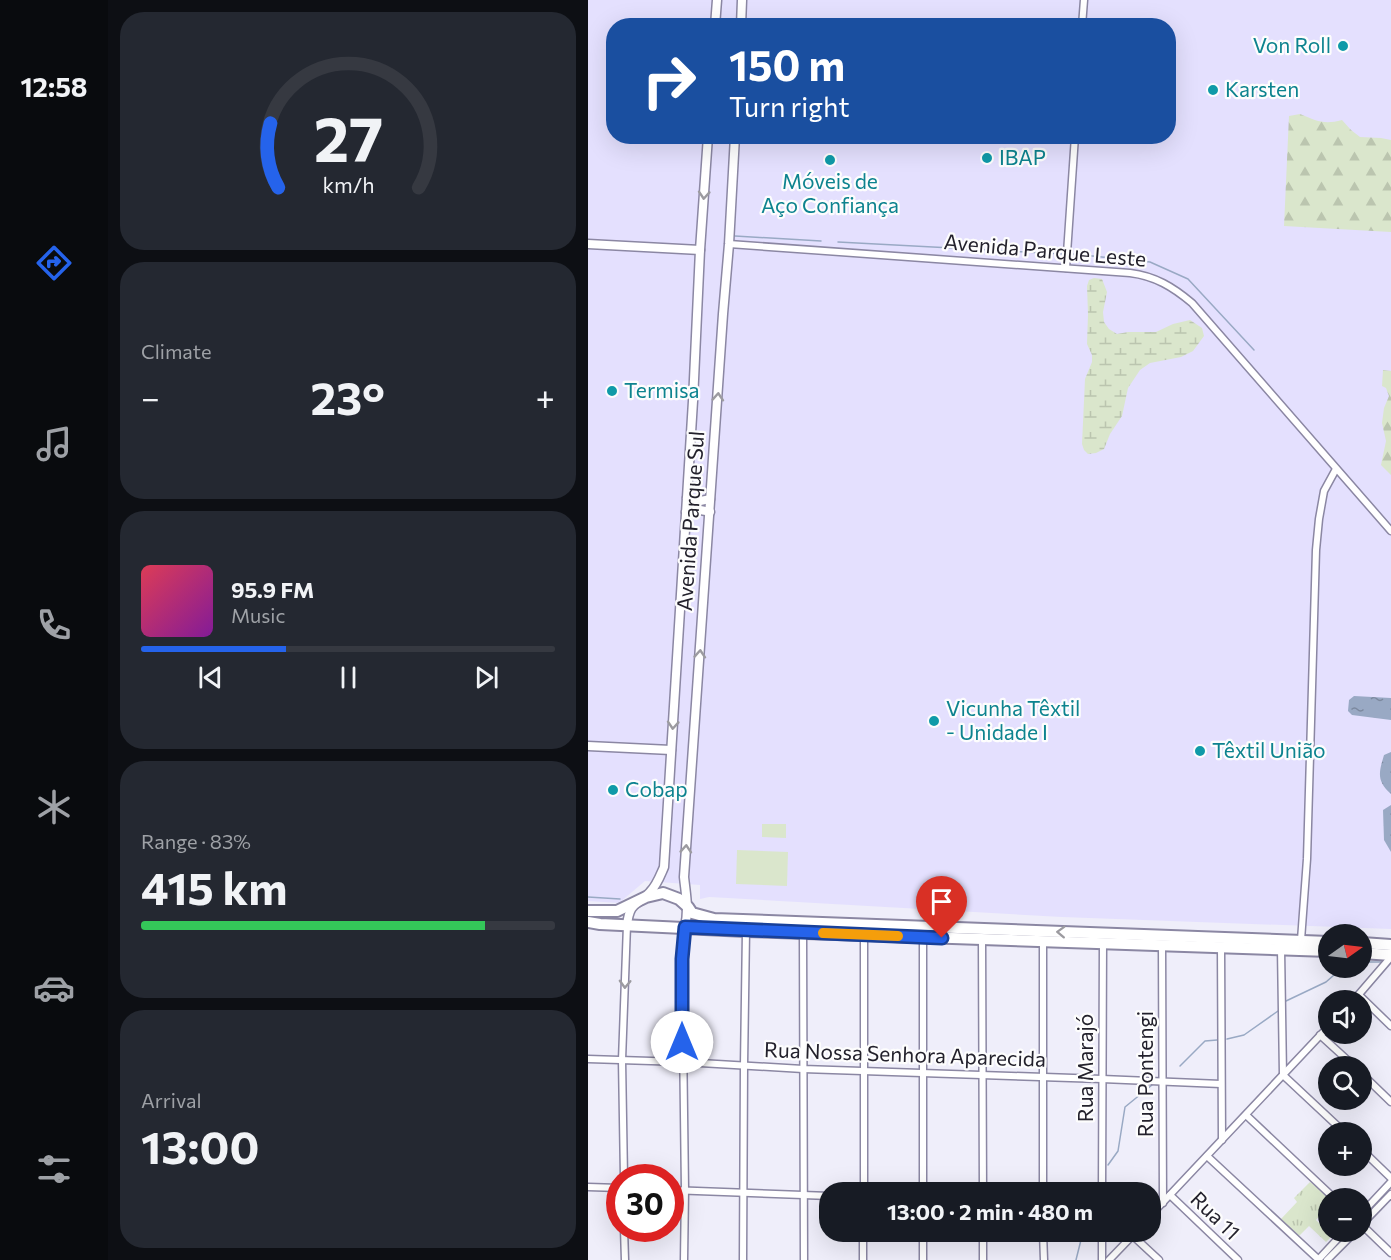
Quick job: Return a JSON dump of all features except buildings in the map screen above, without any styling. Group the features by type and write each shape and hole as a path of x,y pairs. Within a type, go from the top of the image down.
{"highway":[{"path":"588,911 617,911 646,897 663,893 671,895 693,912 706,918 732,920 1318,941"},
{"path":"588,922 746,931 1318,951"},
{"path":"1372,944 1391,945"},
{"path":"1372,954 1391,956"}],"street":[{"path":"716,18 717,0"},
{"path":"741,18 742,0"},
{"path":"1083,18 1084,0"},
{"name":"Avenida Parque Sul","path":"627,926 632,907 646,897 656,885 664,867 707,144"},
{"name":"Avenida Parque Sul","path":"685,927 688,907 684,877 735,144"},
{"path":"1066,268 1074,144"},
{"path":"588,244 700,250"},
{"name":"Avenida Parque Leste","path":"729,244 1138,274 1164,282 1183,295 1200,312 1391,531"},
{"path":"1302,940 1307,859 1316,550 1324,492 1336,469"},
{"path":"687,498 693,501 710,499"},
{"path":"686,512 702,510 710,512"},
{"path":"588,746 671,750"},
{"path":"624,1164 622,1060 627,926"},
{"path":"684,1260 682,959 685,927"},
{"path":"743,1260 746,931"},
{"path":"803,933 804,1260"},
{"path":"864,934 864,1182"},
{"path":"923,937 923,1182"},
{"path":"982,939 983,1182"},
{"path":"1043,941 1043,1182"},
{"name":"Rua Marajó","path":"1102,1182 1103,943"},
{"name":"Rua Pontengi","path":"1161,1205 1162,945"},
{"path":"1221,947 1222,1140"},
{"path":"1281,949 1283,1075 1333,1122"},
{"path":"1363,990 1391,956"},
{"path":"1372,1008 1391,1026"},
{"path":"1161,1205 1318,1037"},
{"path":"1330,1044 1343,1056"},
{"name":"Rua Nossa Senhora Aparecida","path":"588,1059 1221,1084"},
{"path":"1372,1084 1391,1102"},
{"path":"1246,1115 1323,1188"},
{"path":"1207,1156 1319,1260 1335,1242"},
{"path":"1372,1160 1391,1178"},
{"path":"1372,1202 1391,1182"},
{"path":"588,1187 606,1188"},
{"path":"685,1190 819,1196"},
{"path":"1372,1214 1391,1194"},
{"name":"Rua 11","path":"1170,1195 1238,1260"},
{"path":"1372,1234 1391,1252"},
{"path":"624,1242 625,1260"},
{"path":"863,1242 863,1260"},
{"path":"923,1242 923,1260"},
{"path":"983,1242 983,1260"},
{"path":"1044,1242 1044,1260"},
{"path":"1102,1242 1102,1260"},
{"path":"1109,1260 1126,1242"},
{"path":"1142,1242 1158,1260"},
{"path":"1327,1260 1345,1242"}],"shaded area":[{"path":"588,0 1391,0 1391,929 1372,928 1372,924 1318,924 1318,926 1062,917 709,897 700,899 700,885 645,881 619,903 588,901"}],"green space":[{"path":"1300,114 1321,122 1342,120 1360,137 1391,140 1391,232 1284,226 1289,116"},
{"path":"1102,279 1107,292 1103,312 1104,322 1117,334 1156,332 1173,324 1190,320 1202,328 1204,336 1193,351 1181,357 1150,363 1140,370 1128,388 1122,416 1110,434 1104,449 1088,454 1082,444 1085,379 1092,362 1092,355 1087,344 1087,286 1089,280"},
{"path":"1383,370 1391,371 1391,475 1381,465 1386,441 1382,423 1384,408 1389,396 1386,388 1382,386"},
{"path":"762,824 786,824 786,838 762,837"},
{"path":"737,850 788,852 787,886 736,884"},
{"path":"1310,1182 1318,1188 1318,1218 1316,1220 1318,1234 1309,1226 1298,1237 1281,1219 1297,1202 1294,1198"}],"water":[{"path":"1354,696 1391,698 1391,720 1352,715 1348,711 1349,700"},
{"path":"1391,752 1391,794 1383,785 1380,776 1384,755"},
{"path":"1391,805 1391,852 1384,840 1383,810"}],"waterway":[{"path":"735,236 821,241"},
{"path":"838,242 1063,254"},
{"path":"1073,254 1150,262 1188,279 1254,350"},
{"path":"588,897 620,899"},
{"path":"1372,962 1381,962"},
{"path":"1286,1001 1331,978"},
{"path":"1227,1039 1244,1035 1278,1011"},
{"path":"1180,1066 1205,1041 1217,1040"},
{"path":"1108,1165 1118,1151 1125,1107 1152,1085"},
{"path":"1076,1260 1080,1242"}],"slow traffic":[{"path":"823,933 898,936"}],"place":[{"name":"Von Roll","path":"1343,46"},
{"name":"Karsten","path":"1213,90"},
{"name":"IBAP","path":"987,158"},
{"name":"Móveis de Aço Confiança","path":"830,160"},
{"name":"Termisa","path":"612,391"},
{"name":"Vicunha Têxtil - Unidade I","path":"934,721"},
{"name":"Têxtil União","path":"1200,751"},
{"name":"Cobap","path":"613,790"}],"route":[{"path":"682,1042 682,959 685,927 942,938"}]}
